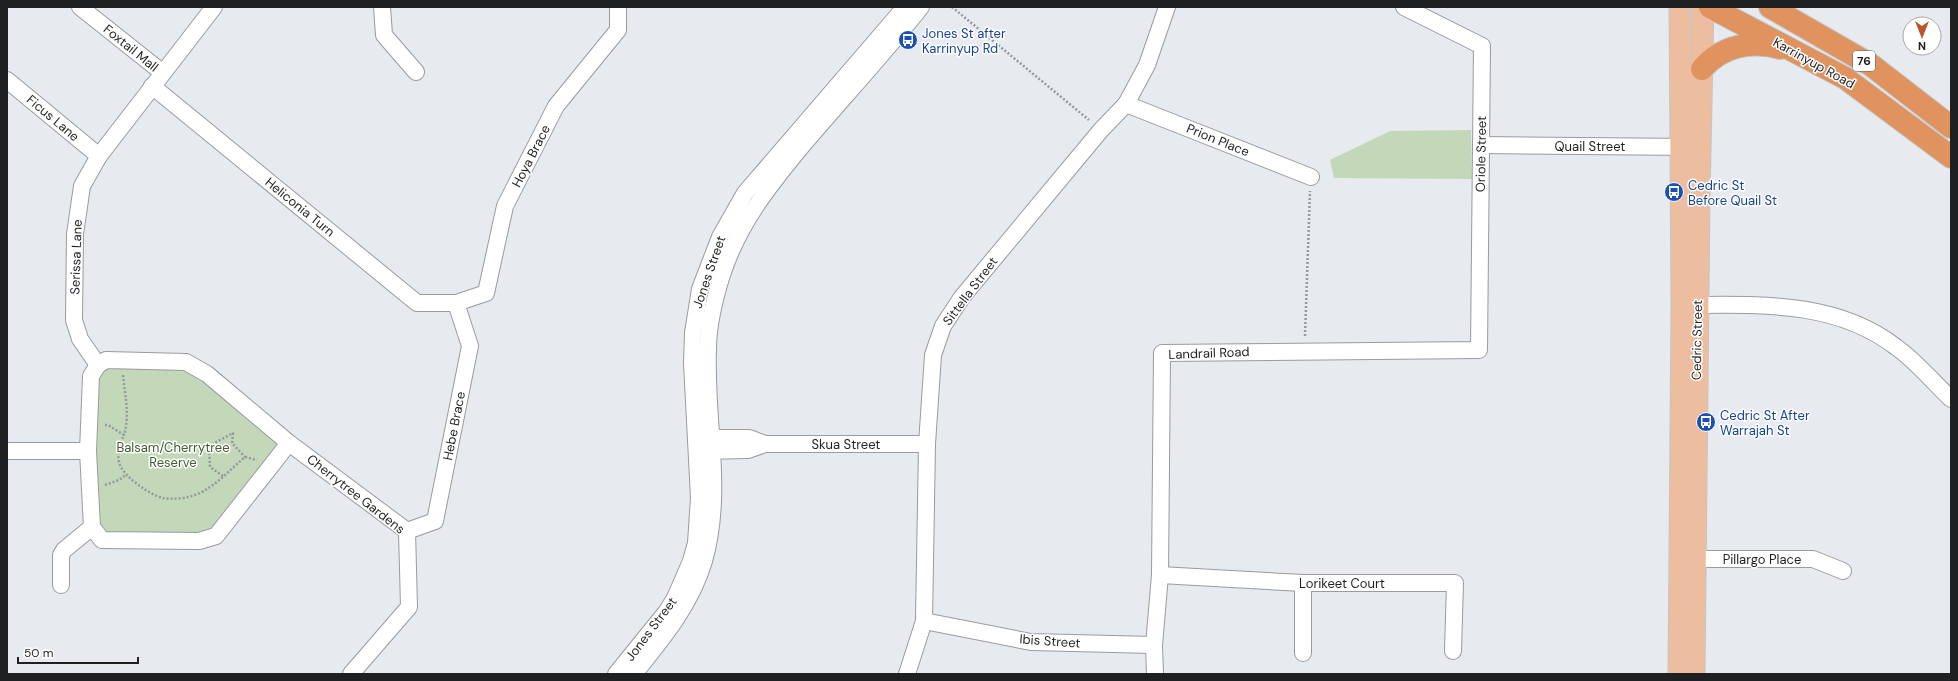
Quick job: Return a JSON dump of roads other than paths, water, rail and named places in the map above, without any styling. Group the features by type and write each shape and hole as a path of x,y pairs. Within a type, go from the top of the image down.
{"highway":[{"name":"Karrinyup Road","path":"1710,7 1845,78 1951,158"},
{"name":"Karrinyup Road","path":"1770,7 1871,65 1951,127"},
{"path":"1702,69 1709,60 1724,50 1746,45 1771,46 1804,56"}],"main road":[{"name":"Cedric Street","path":"1679,674 1687,560 1691,147 1680,7"},
{"name":"Cedric Street","path":"1691,147 1702,69 1703,7"},
{"name":"Cedric Street","path":"1687,560 1694,674"}],"street":[{"name":"Foxtail Mall","path":"80,7 163,73"},
{"path":"163,73 214,7"},
{"path":"382,7 384,35 416,72"},
{"name":"Hoya Brace","path":"456,303 486,293 505,206 556,106 618,30 618,7"},
{"name":"Jones Street","path":"634,674 683,609 703,563 712,517 704,445 692,363 695,311 708,266 728,220 745,193 905,7"},
{"name":"Jones Street","path":"616,674 667,611 675,598 691,561 696,543 698,523 708,393 708,349 710,326 720,279 739,232 765,192 921,7"},
{"name":"Sittella Street","path":"907,674 924,621 927,444 933,355 943,326 962,297 1101,130 1126,104 1147,65 1167,7"},
{"name":"Oriole Street","path":"1404,7 1482,46 1479,350"},
{"name":"Serissa Lane","path":"98,365 80,339 74,320 75,234 82,186 99,156 163,73"},
{"name":"Ficus Lane","path":"7,80 99,156"},
{"name":"Heliconia Turn","path":"152,86 417,303 456,303"},
{"name":"Prion Place","path":"1126,104 1311,177"},
{"name":"Quail Street","path":"1481,146 1691,147"},
{"name":"Hebe Brace","path":"408,530 435,521 470,346 456,303"},
{"path":"1690,305 1784,306 1815,311 1842,318 1869,329 1897,348 1951,399"},
{"name":"Landrail Road","path":"1155,674 1154,645 1160,575 1162,354 1479,350"},
{"name":"Cherrytree Gardens","path":"98,365 106,360 186,362 206,374 290,443 408,530 409,607 351,674"},
{"path":"98,365 91,376 88,452 92,527 102,540 199,541 216,536 290,443"},
{"name":"Skua Street","path":"704,445 749,438 765,444 927,444"},
{"path":"7,451 88,452"},
{"path":"61,585 61,555 64,550 92,527"},
{"name":"Pillargo Place","path":"1687,560 1813,559 1843,571"},
{"name":"Lorikeet Court","path":"1160,575 1303,583 1456,583 1453,651"},
{"path":"1303,583 1303,653"},
{"name":"Ibis Street","path":"924,621 1031,642 1154,645"}],"place":[{"name":"Jones St after Karrinyup Rd","path":"908,40"},
{"name":"Cedric St Before Quail St","path":"1674,192"},
{"name":"Cedric St After Warrajah St","path":"1706,422"}],"park label":[{"name":"Balsam/Cherrytree Reserve","path":"173,454"}]}
